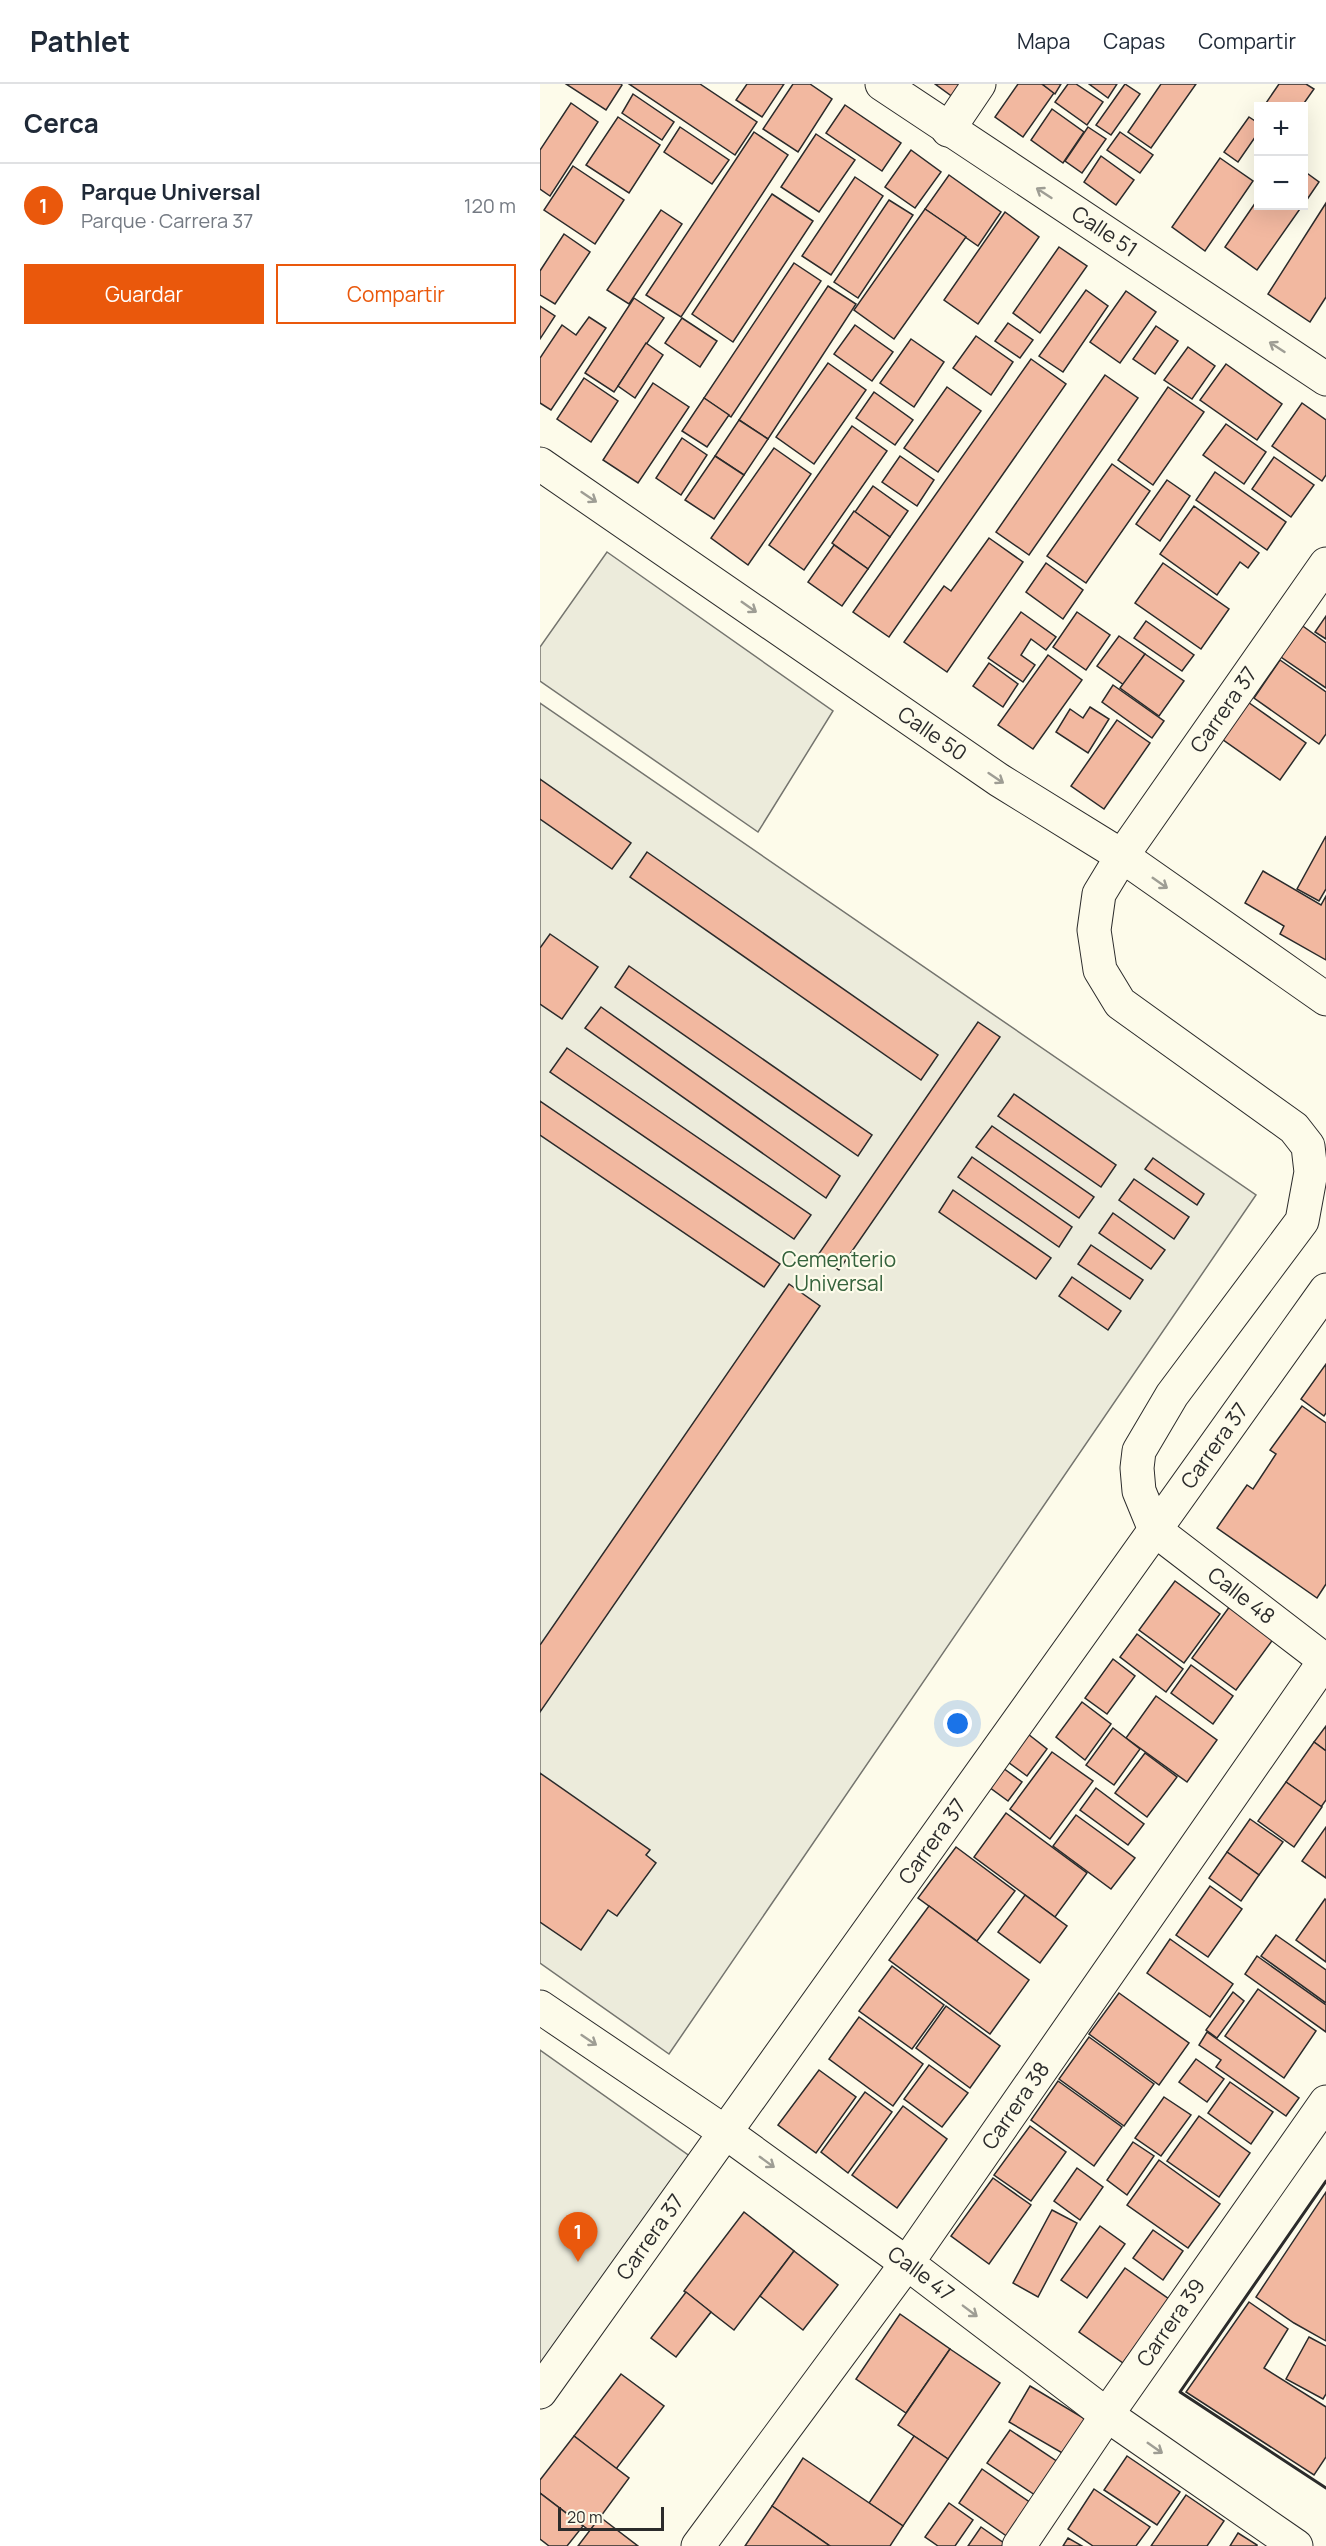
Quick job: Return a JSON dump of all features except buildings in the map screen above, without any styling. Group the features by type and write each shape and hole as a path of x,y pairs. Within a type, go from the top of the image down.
{"street":[{"name":"Calle 51","path":"882,84 1326,379"},
{"path":"948,130 979,84"},
{"name":"Calle 50","path":"540,464 999,780 1122,856 1326,999"},
{"name":"Carrera 37","path":"1155,1530 1139,1491 1137,1468 1139,1451 1172,1395 1302,1221 1311,1172 1308,1146 1294,1128 1120,1003 1100,969 1094,930 1099,894 1122,856 1326,564"},
{"name":"Carrera 37","path":"540,2392 1326,1290"},
{"name":"Calle 48","path":"1155,1530 1326,1660"},
{"name":"Carrera 38","path":"698,2546 907,2263 1326,1660"},
{"name":"Calle 47","path":"540,2007 725,2132 907,2263 1107,2415 1296,2546"},
{"name":"Carrera 39","path":"1019,2546 1107,2415 1326,2102"}],"green space":[{"path":"607,552 833,711 758,832 540,681 540,647"},
{"name":"Cementerio Universal","path":"540,703 1256,1195 669,2054 540,1963"},
{"path":"540,2050 691,2157 540,2366"}],"wall":[{"path":"1326,2181 1180,2392 1326,2488"}],"place":[{"name":"Parque Universal","path":"578,2262"}]}
